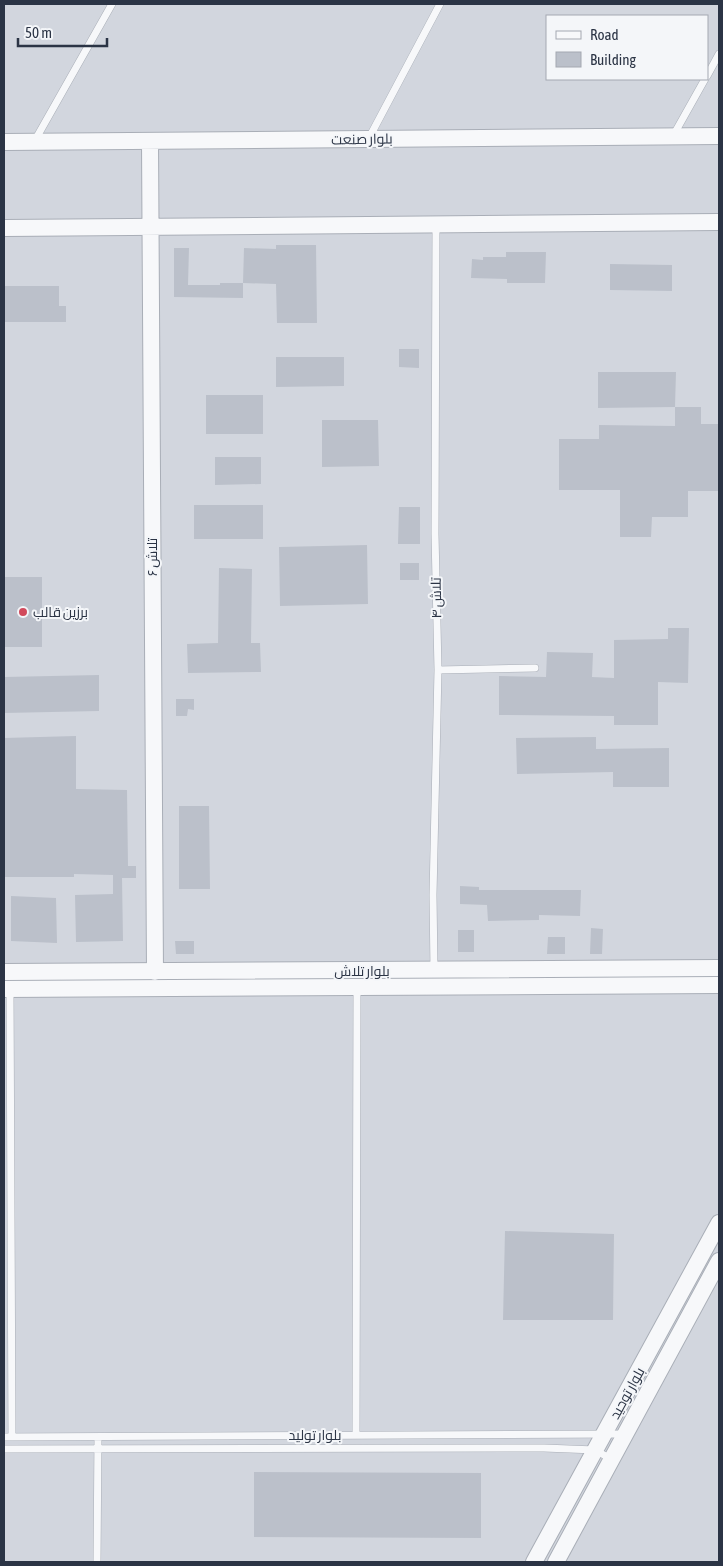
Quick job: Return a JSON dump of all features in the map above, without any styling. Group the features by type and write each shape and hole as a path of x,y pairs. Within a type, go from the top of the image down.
{"street":[{"name":"بلوار صنعت","path":"4,142 719,136"},
{"name":"تلاش ۶","path":"150,142 155,972"},
{"path":"4,228 719,222"},
{"name":"بلوار تلاش","path":"7,989 434,978 719,968"},
{"name":"بلوار تلاش","path":"4,972 155,972 357,979"},
{"name":"بلوار تلاش","path":"434,978 719,985"},
{"name":"بلوار توحید","path":"534,1562 719,1223"},
{"name":"بلوار توحید","path":"556,1562 719,1261"}],"lane":[{"path":"34,142 112,4"},
{"path":"369,139 440,4"},
{"path":"708,74 719,54"},
{"path":"673,136 705,80"},
{"name":"تلاش ۴","path":"434,978 433,895 438,670 435,534 436,225"},
{"path":"438,670 535,668"},
{"path":"356,1435 357,979"},
{"path":"7,989 12,1437"},
{"name":"بلوار تولید","path":"4,1437 626,1434"},
{"path":"305,1435 305,1448"},
{"path":"424,1435 424,1448"},
{"path":"208,1436 208,1448"},
{"path":"97,1562 98,1437"},
{"name":"بلوار تولید","path":"4,1449 544,1448 595,1450 612,1460"}],"shaded area":[{"path":"4,4 719,4 719,1562 4,1562"}],"building":[{"path":"276,245 316,245 317,323 277,323 276,284 243,283 244,248 276,249"},
{"path":"174,248 189,248 188,285 243,283 243,298 174,297"},
{"path":"506,252 546,252 545,283 507,283 507,279 471,278 472,259 483,260 483,257 506,257"},
{"path":"610,264 672,265 672,291 610,290"},
{"path":"4,286 59,286 59,306 66,306 66,322 4,322"},
{"path":"399,349 419,349 419,368 399,367"},
{"path":"276,357 344,357 344,386 276,387"},
{"path":"598,372 676,372 675,407 598,408"},
{"path":"206,395 263,395 263,434 206,434"},
{"path":"675,407 701,407 701,424 719,424 719,491 688,491 688,517 652,517 651,537 620,537 620,490 559,490 559,439 599,439 599,425 675,426"},
{"path":"322,420 378,420 379,466 322,467"},
{"path":"215,457 261,457 261,484 215,485"},
{"path":"194,505 263,505 263,539 194,539"},
{"path":"399,507 420,507 420,544 398,544"},
{"path":"367,545 368,604 280,606 279,547"},
{"path":"400,563 419,563 419,580 400,580"},
{"path":"219,568 252,569 251,643 260,643 261,672 188,673 187,644 218,643"},
{"name":"برزین قالب","path":"4,577 42,577 42,647 4,647"},
{"path":"668,628 689,628 688,683 658,682 658,725 614,725 614,716 499,715 499,676 546,677 547,652 593,653 592,677 614,678 614,640 668,639"},
{"path":"99,675 99,711 4,713 4,677"},
{"path":"176,699 194,699 194,710 188,709 187,716 176,716"},
{"path":"76,736 76,789 127,790 128,866 136,866 136,878 122,878 123,941 76,942 75,895 113,894 113,875 74,874 74,877 5,877 4,738"},
{"path":"596,737 596,749 669,748 669,787 613,787 613,772 517,774 516,738"},
{"path":"179,806 209,806 210,889 179,889"},
{"path":"460,886 479,887 479,890 581,890 580,916 539,915 539,920 488,921 487,905 460,904"},
{"path":"11,896 56,898 57,943 11,941"},
{"path":"591,928 603,929 602,954 590,954"},
{"path":"458,930 474,930 474,952 458,952"},
{"path":"548,937 565,937 565,954 547,954"},
{"path":"175,941 194,941 194,954 176,954"},
{"path":"505,1231 614,1234 613,1320 503,1320"},
{"path":"254,1472 481,1473 481,1538 254,1537"}],"place":[{"name":"برزین قالب","path":"23,612"}]}
